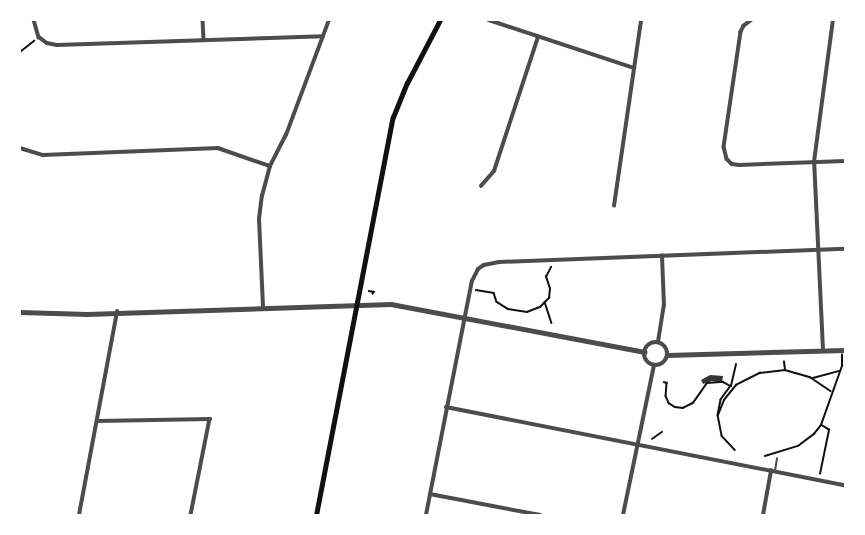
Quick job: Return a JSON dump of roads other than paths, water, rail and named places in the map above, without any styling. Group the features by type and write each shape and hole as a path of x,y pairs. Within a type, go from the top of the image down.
{"main road":[{"path":"316,515 393,117 407,83 440,20"}],"street":[{"path":"34,20 39,37 47,43 57,45 323,36"},
{"path":"203,20 204,40"},
{"path":"263,307 259,218 270,166 286,135 330,20"},
{"path":"489,20 634,68"},
{"path":"614,206 641,20"},
{"path":"752,20 744,26 741,32 725,155 735,164 845,161"},
{"path":"823,350 817,250 814,162 833,20"},
{"path":"481,186 494,171 538,37"},
{"path":"20,148 43,155 218,148 270,166"},
{"path":"426,515 464,317 474,274 478,269 490,262 845,249"},
{"path":"658,342 664,306 662,256"},
{"path":"20,312 117,312 356,304 401,305 644,352"},
{"path":"79,515 117,312"},
{"path":"658,342 664,345 667,355 662,364 654,365 646,359 644,352 651,343 658,342"},
{"path":"667,355 843,350"},
{"path":"624,515 654,365"},
{"path":"446,407 845,485"},
{"path":"97,421 210,418 191,515"},
{"path":"763,515 773,472"},
{"path":"430,494 540,515"}],"lane":[{"path":"773,472 777,458"}]}
